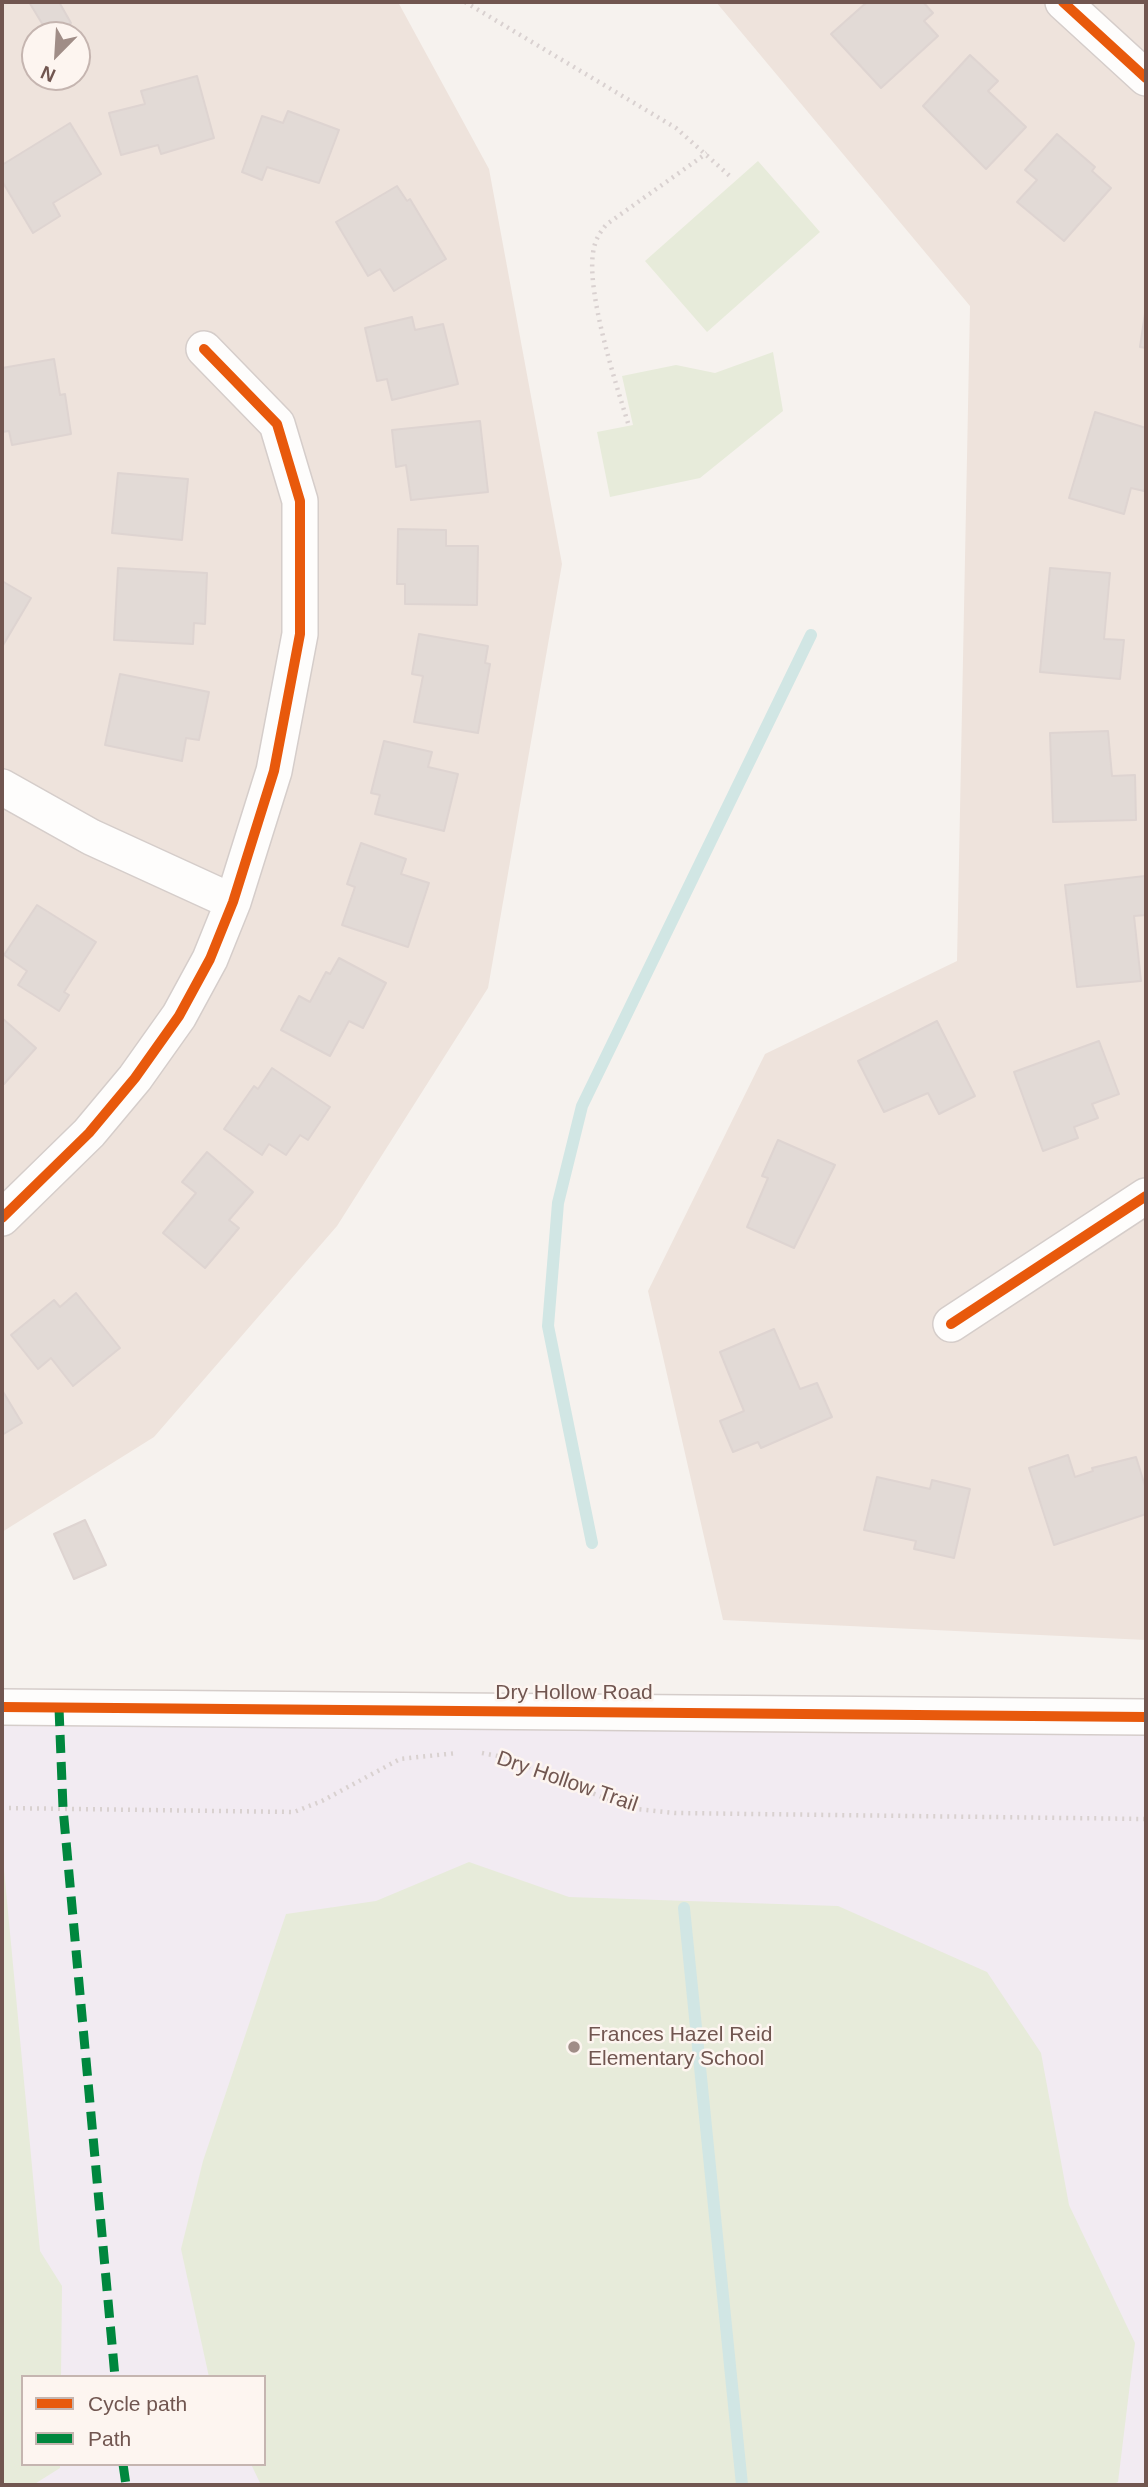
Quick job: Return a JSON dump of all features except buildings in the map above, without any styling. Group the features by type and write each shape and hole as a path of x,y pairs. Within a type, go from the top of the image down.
{"street":[{"path":"1063,2 1146,78"},
{"path":"2,1218 89,1133 135,1077 178,1016 210,959 233,902 274,771 300,634 300,501 277,424 204,349"},
{"path":"2,788 91,837 233,902"},
{"path":"951,1324 1146,1196"},
{"name":"Dry Hollow Road","path":"2,1707 1146,1717"}],"path":[{"path":"466,2 676,128 732,178"},
{"path":"628,423 609,359 594,280 593,254 597,236 607,224 707,153"},
{"path":"2,1808 294,1812 322,1801 400,1759 459,1752"}],"shaded area":[{"path":"2,2 398,2 489,169 562,564 488,988 337,1226 154,1437 2,1532"},
{"path":"716,2 1146,2 1146,1640 723,1620 648,1291 765,1054 957,961 970,306"},
{"name":"Frances Hazel Reid Elementary School","path":"2,1707 1146,1717 1146,2485 2,2485"}],"green space":[{"path":"758,161 820,232 707,332 645,261"},
{"path":"773,352 783,411 700,478 610,497 597,432 633,425 622,376 676,365 715,373"},
{"path":"2,1848 40,2251 62,2286 61,2375 21,2375 21,2466 60,2468 33,2485 2,2485"},
{"path":"469,1862 569,1897 838,1906 987,1972 1041,2053 1069,2205 1135,2343 1118,2482 1111,2485 261,2485 252,2466 266,2466 266,2375 209,2375 181,2249 203,2161 286,1914 376,1901"}],"waterway":[{"path":"592,1543 548,1326 558,1203 582,1106 811,635"},
{"path":"684,1908 742,2485"}],"marked path":[{"path":"59,1708 63,1808 115,2375"},
{"path":"123,2466 126,2485"}],"cycle path":[{"path":"1063,2 1146,78"},
{"path":"2,1218 89,1133 135,1078 179,1016 210,959 233,902 274,771 300,634 300,501 277,424 204,349"},
{"path":"951,1324 1146,1196"},
{"path":"2,1707 1146,1717"}],"place":[{"name":"Frances Hazel Reid Elementary School","path":"574,2047"}]}
